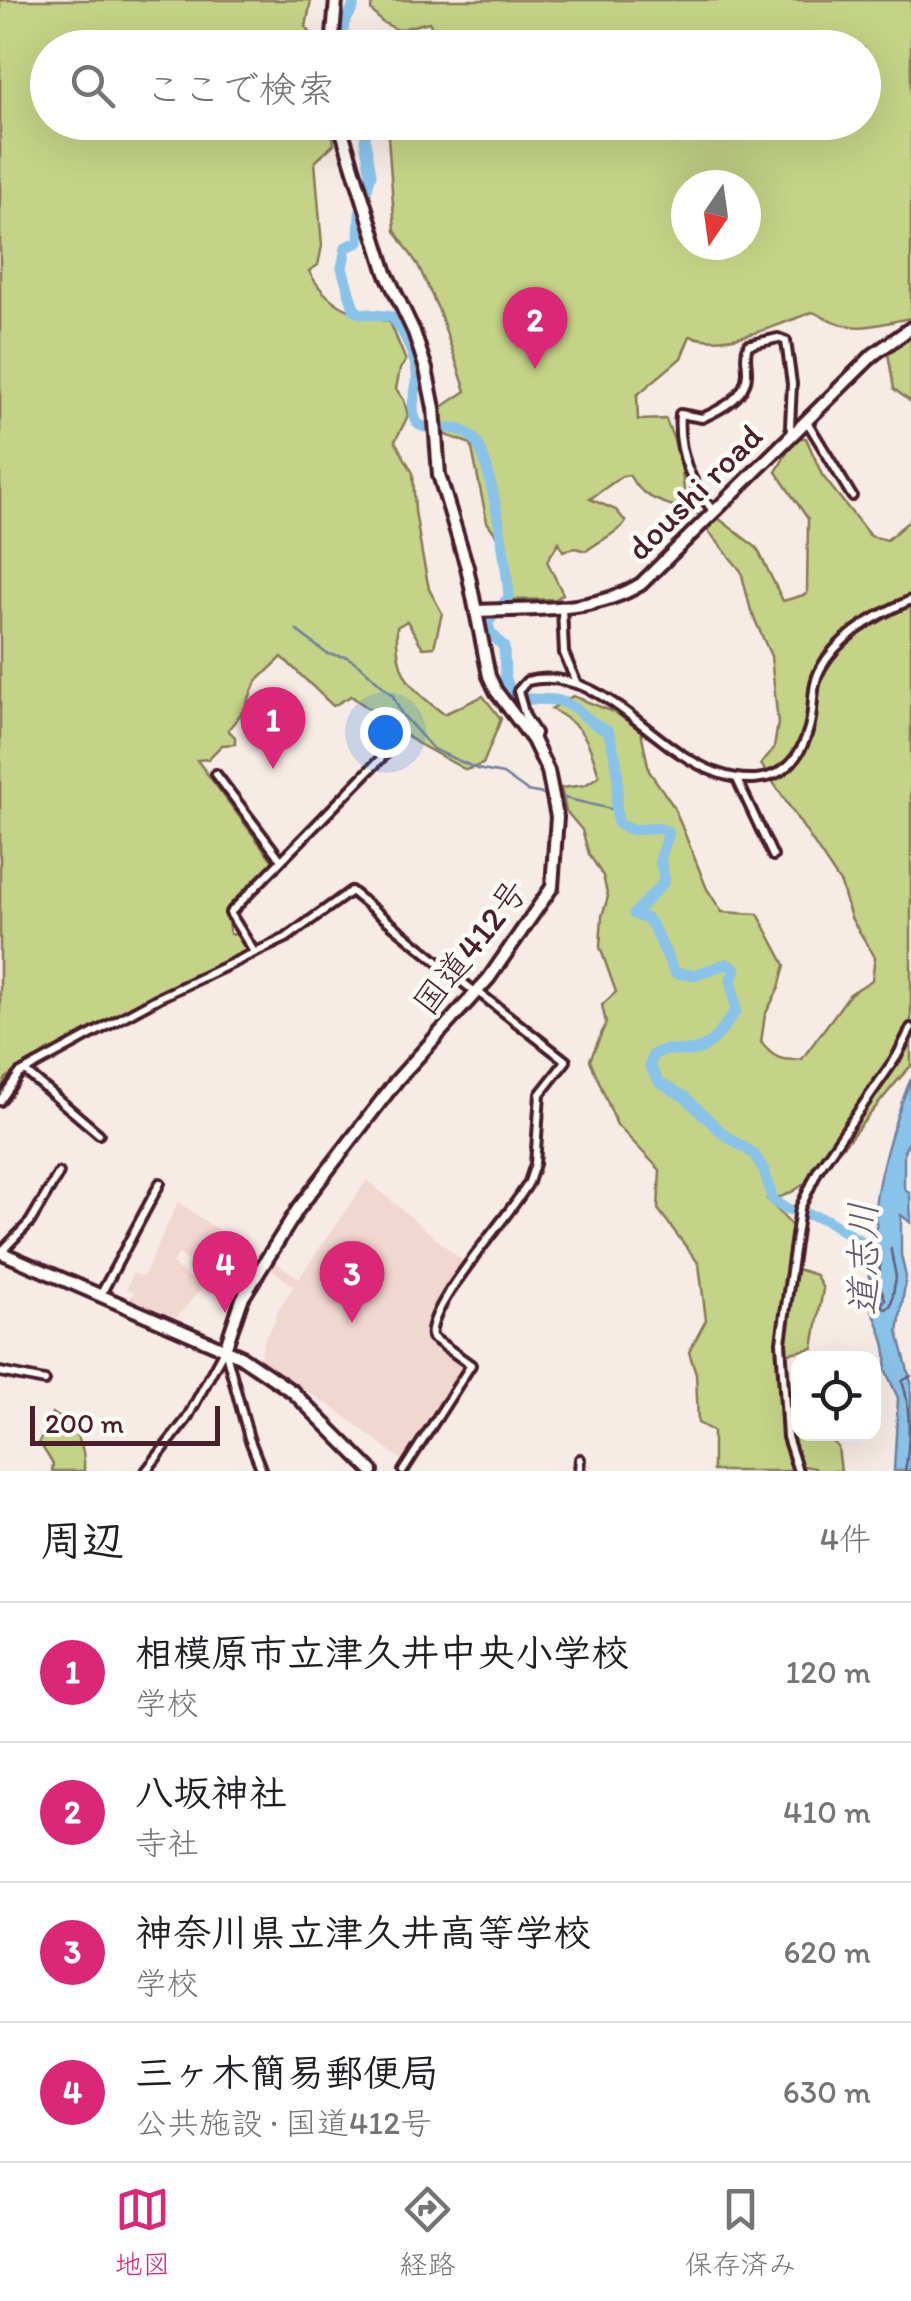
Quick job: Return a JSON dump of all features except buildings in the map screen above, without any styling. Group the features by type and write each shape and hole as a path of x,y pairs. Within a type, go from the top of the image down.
{"highway":[{"path":"335,30 336,0"},
{"name":"国道412号","path":"224,1349 247,1288 298,1209 397,1080 477,992 552,887 557,817 548,771 533,740 488,676 466,566 443,494 426,369 414,332 386,273 345,140"},
{"name":"doushi road","path":"476,611 603,602 632,590 874,354 911,328"},
{"path":"0,1252 224,1349 293,1392 372,1471"}],"street":[{"path":"714,513 690,478 678,435 680,414 702,418 737,397 746,381 744,352 748,346 778,338 786,341 792,384 792,434"},
{"path":"806,420 852,496"},
{"path":"533,740 537,736 518,696 524,682 548,678 578,684 626,711 696,764 716,774 737,779 773,776 790,767 806,738 814,684 827,659 860,628 911,600"},
{"path":"562,606 564,653 578,684"},
{"path":"254,952 230,913 392,747"},
{"path":"216,774 281,860"},
{"path":"737,779 773,856"},
{"path":"0,1101 10,1082 25,1071 158,998 307,925 351,891 566,1061 540,1094 529,1182 461,1275 431,1328 432,1338 472,1365 403,1471"},
{"path":"798,1471 787,1437 781,1359 783,1310 800,1208 818,1170 897,1056 911,1028"},
{"path":"25,1071 98,1134"},
{"path":"0,1252 30,1222 59,1174"},
{"path":"100,1296 160,1183"},
{"path":"146,1471 186,1420 224,1349"},
{"path":"224,1349 262,1471"},
{"path":"0,1372 45,1381"},
{"path":"580,1460 580,1471"}],"shaded area":[{"path":"367,1180 465,1263 426,1330 430,1341 462,1363 464,1370 406,1463 338,1411 259,1360 274,1317 294,1286 268,1267 272,1260 299,1278"},
{"path":"178,1202 258,1258 243,1285 215,1266 209,1274 178,1254 172,1264 202,1288 173,1321 128,1302 134,1292 127,1288 133,1273 143,1277"}],"green space":[{"path":"0,0 311,0 308,30 30,30 30,140 333,140 334,144 315,162 322,246 318,265 309,271 324,292 343,307 390,322 406,361 396,389 408,416 395,441 413,473 415,511 429,589 442,613 434,647 423,648 407,621 397,627 398,656 413,687 444,714 483,696 501,719 483,764 466,770 417,743 351,696 333,706 282,657 256,682 244,710 228,730 235,737 235,744 222,745 208,759 197,760 274,863 226,911 230,934 239,935 248,949 20,1067 6,1078 0,1090"},
{"path":"372,0 911,0 911,318 851,326 813,312 736,338 690,336 681,358 637,395 638,420 666,419 679,454 685,492 696,513 650,497 629,475 622,476 590,499 616,510 626,522 586,551 563,551 559,542 547,561 563,594 556,599 512,600 506,549 487,522 471,444 443,434 439,409 466,391 439,311 418,265 395,231 388,140 881,140 881,30 433,30 429,22 398,30 382,22 371,10"},
{"path":"911,337 911,402 894,389 888,353"},
{"path":"795,438 806,438 822,475 870,536 887,540 911,515 911,1066 824,1166 786,1195 768,1199 799,1234 797,1269 816,1275 823,1289 813,1348 785,1354 791,1441 832,1441 838,1447 841,1471 815,1471 803,1466 799,1471 713,1471 713,1431 698,1423 696,1373 689,1352 706,1320 699,1264 658,1209 660,1170 617,1125 590,1060 606,1023 602,1005 616,992 600,947 608,897 582,830 566,811 561,788 585,785 599,776 584,736 551,709 573,696 616,713 641,731 649,771 674,807 707,889 722,912 758,914 785,965 765,1015 761,1042 779,1058 802,1059 850,994 872,980 875,957 851,918 841,884 761,764 774,748 778,723 771,656 751,611 741,571 706,528 718,518 757,548 783,601 807,594 808,519 776,472"},
{"path":"52,1413 67,1423 77,1437 84,1471 52,1471 53,1464 39,1442"}],"water":[{"path":"911,1079 911,1139 904,1151 904,1188 910,1194 911,1223 901,1215 901,1255 906,1277 898,1332 911,1383 911,1463 910,1471 894,1471 898,1398 885,1369 882,1334 867,1300 873,1297 869,1260 877,1225 880,1175"}],"waterway":[{"path":"343,30 354,0"},
{"name":"道志川","path":"365,140 371,174 360,214 359,242 346,247 342,268 354,309 392,317 406,338 417,374 415,419 425,427 467,433 481,451 497,515 509,597 488,622 490,632 504,647 505,677 512,696 567,703 608,731 617,768 618,823 631,829 657,828 669,833 660,860 665,881 634,914 653,926 675,973 694,975 726,964 736,969 731,979 736,1011 716,1037 696,1050 659,1052 653,1055 650,1066 659,1082 685,1097 722,1133 754,1154 764,1170 773,1200 784,1208 825,1219 863,1243 886,1244"},
{"path":"296,630 327,654 347,657 361,666 393,696 401,713 433,749 477,769 503,774 527,791 548,795"},
{"path":"560,797 615,810"}],"place":[{"name":"八坂神社","path":"535,369"},
{"name":"相模原市立津久井中央小学校","path":"273,769"},
{"name":"三ヶ木簡易郵便局","path":"225,1313"},
{"name":"神奈川県立津久井高等学校","path":"352,1323"}]}
